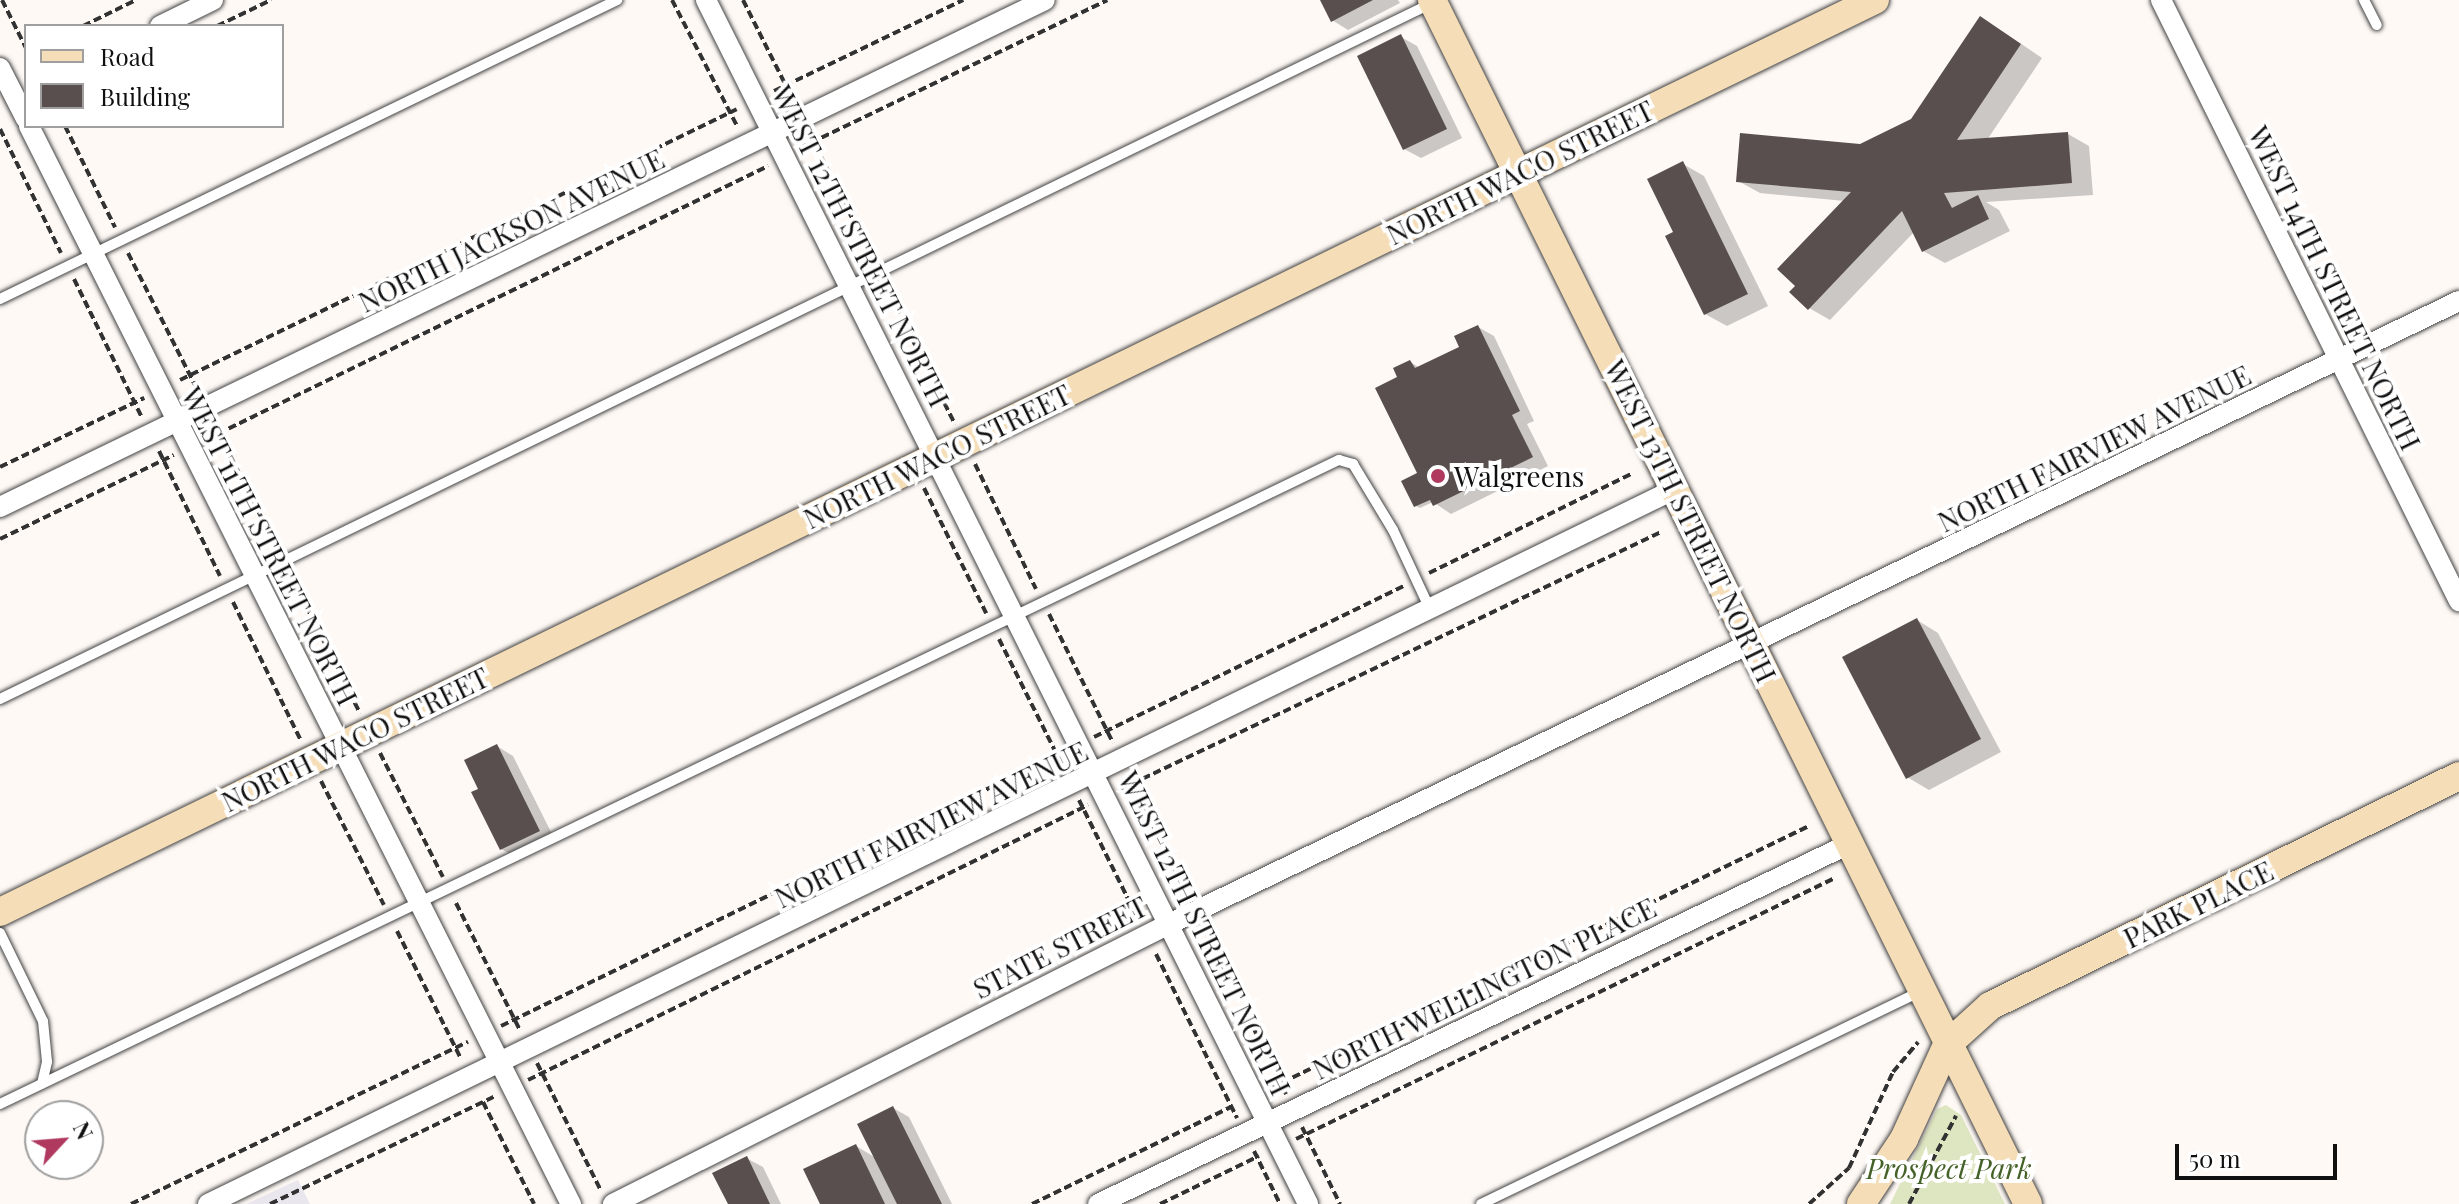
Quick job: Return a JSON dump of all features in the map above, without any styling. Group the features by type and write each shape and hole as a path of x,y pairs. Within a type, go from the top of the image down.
{"street":[{"path":"164,24 213,0"},
{"name":"WEST 12TH STREET NORTH","path":"706,0 850,286 925,462 1014,612 1308,1204"},
{"name":"NORTH JACKSON AVENUE","path":"0,507 1045,0"},
{"name":"NORTH WACO STREET","path":"0,912 1875,0"},
{"name":"WEST 14TH STREET NORTH","path":"2161,0 2459,601"},
{"name":"WEST 13TH STREET NORTH","path":"1432,1 2028,1204"},
{"path":"0,68 24,116"},
{"name":"WEST 11TH STREET NORTH","path":"30,128 571,1204"},
{"name":"NORTH FAIRVIEW AVENUE","path":"1753,645 2459,301"},
{"name":"NORTH FAIRVIEW AVENUE","path":"208,1204 1675,489"},
{"name":"STATE STREET","path":"611,1204 1169,924 1753,645"},
{"name":"PARK PLACE","path":"1947,1045 1990,1006 2459,776"},
{"name":"NORTH WELLINGTON PLACE","path":"1098,1204 1851,843"},
{"path":"1861,1204 1904,1139 1947,1045"}],"lane":[{"path":"0,299 617,0"},
{"path":"2364,0 2377,25"},
{"path":"0,699 253,573 1432,1"},
{"path":"0,1104 991,623 1339,460 1353,464 1393,530 1430,609"},
{"path":"0,933 43,1021 47,1062 42,1083"},
{"path":"1481,1204 1921,991"}],"path":[{"path":"2,0 24,44"},
{"path":"87,24 136,0"},
{"path":"221,24 271,0"},
{"path":"672,0 729,113 752,144 773,181"},
{"path":"0,467 963,0"},
{"path":"0,539 1107,0"},
{"path":"66,128 447,886 611,1204"},
{"path":"925,462 991,623 1280,1204"},
{"path":"131,1204 456,1049 1631,474"},
{"path":"270,1204 1083,807 1661,532"},
{"path":"295,728 534,1204"},
{"path":"1032,1204 1809,826"},
{"path":"1160,1204 1835,878"},
{"path":"1809,1204 1849,1168 1893,1072 1918,1042"},
{"path":"1909,1204 1956,1116"}],"shaded area":[{"path":"298,1180 310,1204 246,1204"}],"green space":[{"name":"Prospect Park","path":"1946,1105 1961,1115 2005,1204 1890,1204 1937,1109"}],"building":[{"path":"1320,0 1373,0 1331,22"},
{"path":"1980,16 2021,44 1957,140 2068,132 2072,183 1944,193 1952,208 1978,195 1989,219 1922,252 1902,211 1808,310 1789,292 1795,286 1777,269 1851,192 1736,182 1740,133 1860,144 1911,119"},
{"path":"1401,34 1447,129 1403,150 1357,56"},
{"path":"1683,161 1748,294 1704,315 1665,236 1673,232 1647,179"},
{"name":"Walgreens","path":"1478,325 1520,411 1512,415 1533,457 1433,506 1430,500 1414,507 1401,481 1417,473 1375,388 1397,377 1393,368 1410,360 1415,368 1459,347 1454,336"},
{"path":"1917,618 1981,739 1906,779 1842,657"},
{"path":"497,744 540,831 500,850 471,792 478,789 464,760"},
{"path":"893,1106 942,1204 897,1204 857,1124"},
{"path":"856,1144 885,1204 820,1204 803,1169"},
{"path":"747,1156 770,1204 728,1204 712,1173"}],"place":[{"name":"Walgreens","path":"1438,476"}]}
